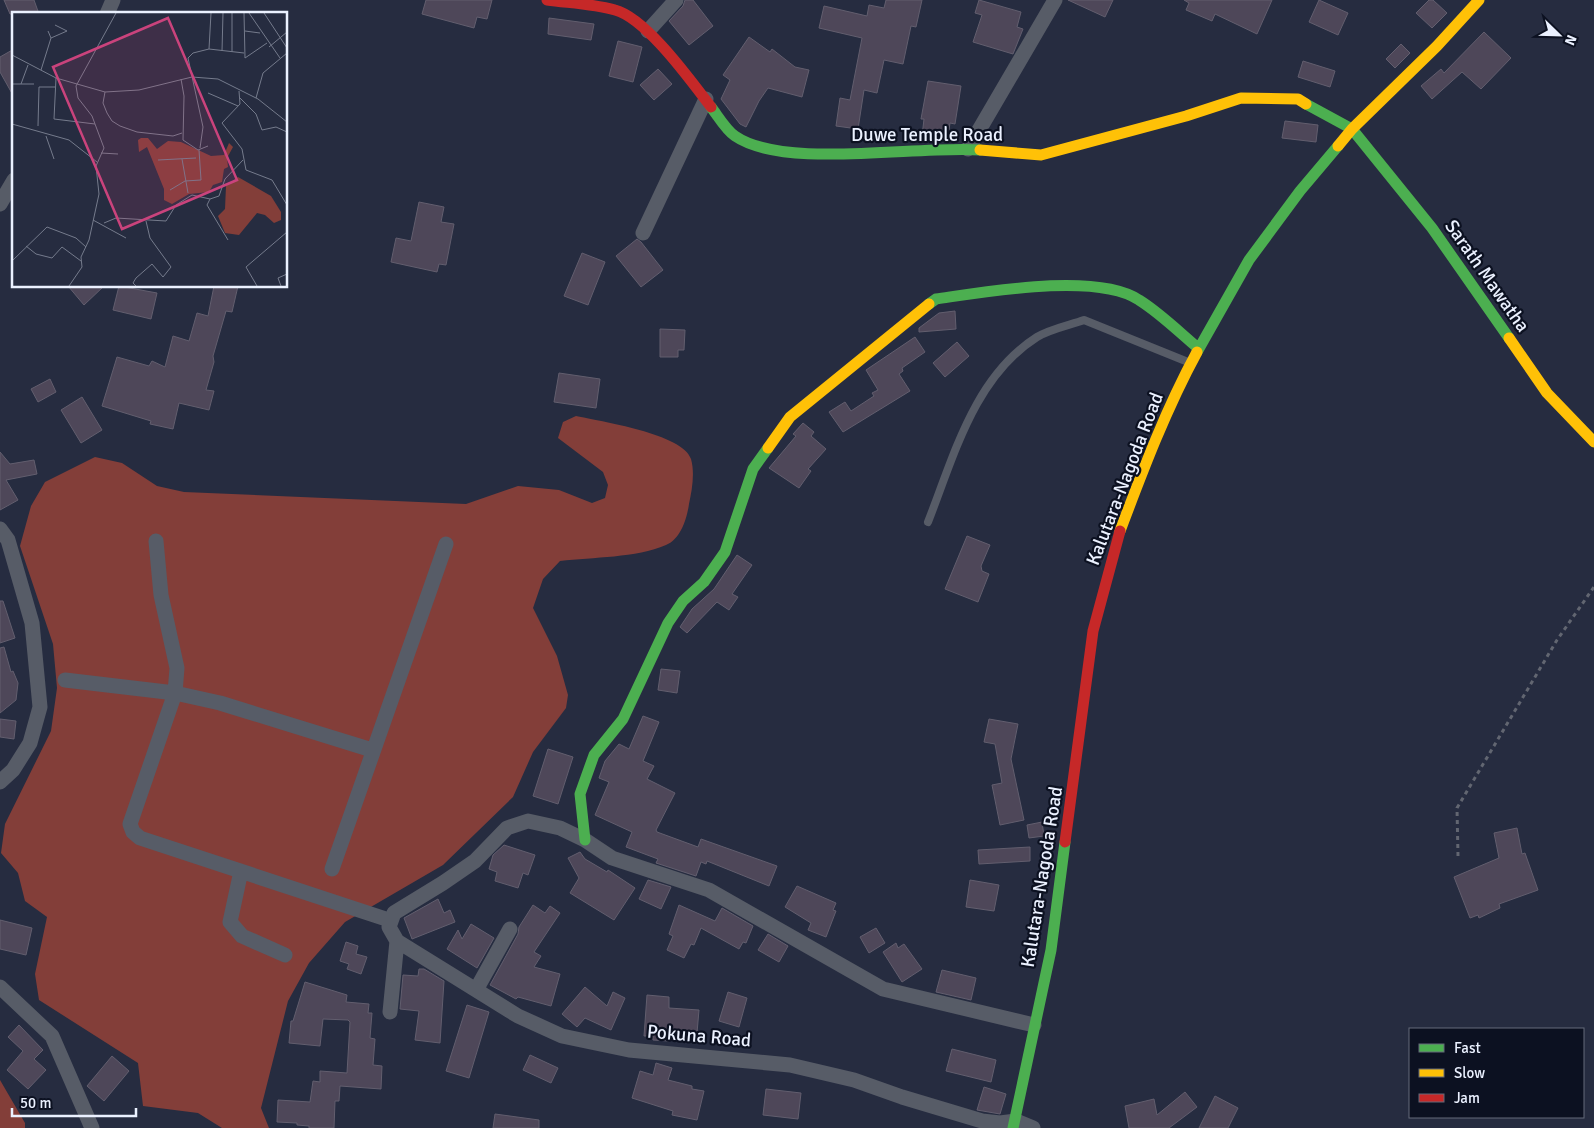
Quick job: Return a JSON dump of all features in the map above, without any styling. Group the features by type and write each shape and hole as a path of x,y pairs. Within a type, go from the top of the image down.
{"street":[{"path":"108,12 113,0"},
{"name":"Duwe Temple Road","path":"547,0 617,10 648,31 706,99 734,136 758,148 813,154 968,149 1041,155 1186,116 1241,98 1298,99 1352,128"},
{"path":"648,31 676,0"},
{"path":"968,149 1055,0"},
{"name":"Kalutara-Nagoda Road","path":"1014,1124 1050,950 1093,631 1115,546 1143,470 1190,363 1249,260 1300,191 1352,128 1437,46 1479,0"},
{"path":"643,233 706,99"},
{"name":"Sarath Mawatha","path":"1352,128 1432,228 1547,393 1594,442"},
{"path":"0,204 12,183"},
{"path":"585,840 580,794 594,755 623,719 668,623 683,601 704,582 726,552 732,527 754,469 790,417 868,352 936,298 1023,286 1111,288 1138,299 1198,348"},
{"path":"0,529 8,540 32,623 40,707 30,744 13,770 0,782"},
{"path":"156,541 161,595 177,668 175,693 130,824 133,832 140,838 390,920"},
{"path":"332,869 372,750 446,544"},
{"path":"65,680 175,693 220,703 372,750"},
{"path":"390,1012 397,941 389,926 394,913 475,861 507,828 528,820 560,828 585,840 612,858 709,890 883,989 1034,1025"},
{"path":"241,871 230,922 242,936 285,954"},
{"path":"476,990 510,929"},
{"name":"Pokuna Road","path":"397,941 518,1016 562,1036 629,1050 790,1065 854,1080 902,1098 982,1121 1014,1124"},
{"path":"0,988 52,1036 92,1128"},
{"path":"1014,1124 1033,1128"}],"lane":[{"path":"928,522 971,415 995,373 1038,336 1084,320 1190,363"}],"path":[{"path":"1458,856 1457,808 1556,640 1594,587"}],"shaded area":[{"path":"576,416 640,430 673,442 685,450 691,459 693,481 687,515 676,538 666,545 641,552 560,561 543,579 533,608 557,656 568,695 566,708 533,752 513,797 443,865 345,922 309,963 288,1001 261,1108 269,1128 222,1128 198,1113 143,1106 138,1063 39,1000 35,974 47,917 25,901 18,873 1,853 5,824 51,731 57,688 53,644 20,546 31,506 45,482 95,457 122,463 157,486 184,492 466,504 518,486 559,490 592,503 605,498 608,485 603,472 558,438 563,422"},
{"path":"0,1080 25,1123 25,1128 0,1128"}],"building":[{"path":"4,0 34,0 38,12 12,12 10,14"},
{"path":"426,0 492,0 487,19 477,17 474,28 422,14"},
{"path":"685,0 693,0 713,26 689,45 669,21 683,6"},
{"path":"886,0 922,0 916,27 911,26 903,64 884,60 877,93 864,90 858,129 836,126 840,98 850,100 862,38 819,28 824,6 867,16 869,5 884,8"},
{"path":"979,0 1021,12 1017,27 1023,29 1013,54 973,42 982,15 975,13"},
{"path":"1068,0 1113,0 1105,17"},
{"path":"1184,0 1272,0 1257,34 1215,14 1212,21 1186,10 1189,3"},
{"path":"1319,0 1348,13 1338,35 1309,22"},
{"path":"1429,0 1433,0 1447,13 1432,28 1416,13"},
{"path":"549,18 594,24 591,40 548,34"},
{"path":"1484,32 1511,58 1481,89 1462,72 1432,99 1421,86 1441,69 1444,73"},
{"path":"749,37 770,52 772,49 795,67 809,70 802,97 768,88 746,127 740,124 721,99 730,80 723,75"},
{"path":"618,41 642,47 633,82 609,76"},
{"path":"1401,44 1410,53 1395,68 1386,59"},
{"path":"12,50 12,93 0,72 0,57"},
{"path":"1303,61 1335,71 1330,87 1298,77"},
{"path":"658,69 672,84 654,100 640,85"},
{"path":"928,81 961,86 955,124 950,123 948,137 922,136 924,119 921,119"},
{"path":"1285,121 1318,125 1316,142 1282,138"},
{"path":"419,202 444,207 441,222 454,224 446,265 439,264 437,272 391,262 396,238 411,241"},
{"path":"637,239 663,270 641,287 616,256"},
{"path":"582,253 605,262 588,305 564,296"},
{"path":"70,288 102,288 84,305"},
{"path":"118,288 157,293 151,319 113,310"},
{"path":"214,288 238,288 232,312 226,311 213,356 214,362 206,390 214,391 209,410 179,403 173,429 150,424 151,421 102,406 117,357 149,366 152,361 165,367 173,336 189,341 197,313 208,316"},
{"path":"955,311 956,329 919,332 919,328 939,313"},
{"path":"660,329 685,330 684,350 678,350 678,357 660,357"},
{"path":"915,337 925,352 902,368 903,371 899,374 910,391 843,432 829,412 845,402 851,411 874,396 872,393 878,390 866,370"},
{"path":"957,342 969,356 945,377 933,363"},
{"path":"559,373 600,379 596,408 554,402"},
{"path":"50,379 56,392 38,402 31,389"},
{"path":"82,397 102,430 81,443 61,410"},
{"path":"803,423 814,432 811,436 826,449 808,469 811,471 799,488 769,468 796,436 793,434"},
{"path":"0,452 10,464 34,460 37,474 6,480 18,500 0,510"},
{"path":"967,536 990,545 981,566 982,571 989,574 978,602 945,589"},
{"path":"737,555 752,565 732,594 738,597 729,610 717,602 687,633 680,627 692,609 714,589"},
{"path":"0,601 3,601 15,638 0,643"},
{"path":"4,647 11,672 13,671 18,683 16,700 0,713 0,648"},
{"path":"661,669 680,671 677,693 658,690"},
{"path":"643,716 659,722 643,761 654,766 647,779 675,793 656,830 657,832 698,847 701,839 777,866 769,886 707,861 706,864 701,862 696,876 656,863 658,859 626,847 632,832 595,815 609,782 599,778 605,761 619,744 629,749"},
{"path":"0,719 16,721 14,739 0,737"},
{"path":"989,719 1018,724 1011,759 1024,820 1000,825 992,785 1002,783 995,744 984,742"},
{"path":"548,749 573,757 558,804 533,796"},
{"path":"1042,822 1044,836 1029,838 1027,825"},
{"path":"1517,828 1522,854 1525,853 1538,890 1499,904 1500,908 1479,918 1478,915 1470,918 1454,877 1499,858 1494,833"},
{"path":"504,845 535,855 528,875 523,873 518,888 495,881 497,872 489,869 493,855"},
{"path":"1030,847 1030,861 979,864 978,850"},
{"path":"580,852 585,859 607,872 608,870 635,888 614,920 570,893 579,878 568,858"},
{"path":"648,880 671,887 661,909 639,899"},
{"path":"970,880 999,885 994,911 966,907"},
{"path":"797,886 836,903 833,910 836,911 826,937 808,930 811,923 785,907"},
{"path":"438,899 444,913 450,910 455,922 412,939 404,918"},
{"path":"533,905 545,913 550,906 560,913 534,952 541,956 534,967 560,974 551,1006 518,997 516,999 490,985 518,934 519,927"},
{"path":"679,905 715,921 722,908 753,926 746,943 743,942 739,949 701,928 694,945 691,944 684,958 667,950 673,936 669,934"},
{"path":"0,920 32,928 26,955 0,949"},
{"path":"471,924 494,938 477,968 447,949 458,930 462,939"},
{"path":"876,928 885,943 869,953 860,937"},
{"path":"768,934 788,946 779,962 758,950"},
{"path":"346,942 358,946 356,954 367,957 361,974 347,969 349,964 340,961"},
{"path":"896,943 898,948 904,944 922,969 902,982 883,952"},
{"path":"419,969 424,969 444,981 440,1043 415,1040 419,1011 400,1009 403,975 418,976"},
{"path":"942,970 976,978 971,1000 936,992"},
{"path":"305,982 347,995 346,1002 369,1004 368,1013 372,1013 370,1038 375,1039 373,1065 382,1066 381,1089 340,1086 339,1101 335,1101 334,1128 309,1128 309,1126 297,1125 297,1123 277,1122 278,1100 310,1102 313,1081 320,1082 320,1071 347,1073 350,1022 348,1020 323,1019 320,1046 289,1043 291,1021 293,1021"},
{"path":"585,987 607,1006 613,992 625,998 611,1030 585,1018 577,1027 562,1014"},
{"path":"728,992 747,998 739,1027 719,1021"},
{"path":"647,995 669,997 669,1008 699,1010 697,1033 692,1032 691,1040 670,1038 669,1041 653,1040 653,1036 644,1036"},
{"path":"467,1005 489,1012 469,1078 446,1071"},
{"path":"19,1025 43,1050 34,1059 46,1070 28,1089 7,1070 23,1051 8,1037"},
{"path":"952,1049 996,1060 991,1082 946,1071"},
{"path":"530,1055 558,1068 551,1083 523,1070"},
{"path":"112,1056 129,1071 104,1101 87,1086"},
{"path":"656,1063 672,1068 668,1080 692,1086 692,1089 704,1091 697,1120 672,1115 673,1111 632,1098 640,1071 653,1075"},
{"path":"984,1087 1006,1094 1000,1114 977,1110"},
{"path":"766,1089 801,1093 798,1119 763,1115"},
{"path":"1185,1092 1197,1107 1169,1128 1129,1128 1125,1106 1154,1099 1157,1115"},
{"path":"1215,1096 1238,1108 1228,1128 1199,1128"},
{"path":"495,1114 539,1120 539,1128 493,1128"}],"traffic: fast":[{"path":"1306,104 1352,129 1432,228 1509,338"},
{"path":"711,107 725,127 735,136 757,146 785,152 853,154 954,149 980,150"},
{"path":"1197,352 1249,260 1300,191 1338,146"},
{"path":"929,304 936,299 1040,286 1096,287 1120,292 1139,300 1198,348"},
{"path":"585,840 580,794 594,755 623,719 668,623 683,601 704,582 725,552 753,469 768,448"},
{"path":"1013,1128 1051,950 1065,842"}],"traffic: slow":[{"path":"1338,146 1352,129 1437,46 1479,0"},
{"path":"980,150 1041,155 1186,116 1241,98 1298,99 1306,104"},
{"path":"768,448 790,417 929,304"},
{"path":"1509,338 1547,393 1594,442"},
{"path":"1120,531 1165,418 1197,352"}],"traffic: jam":[{"path":"547,0 599,6 627,15 654,37 711,107"},
{"path":"1065,842 1093,631 1120,531"}]}
